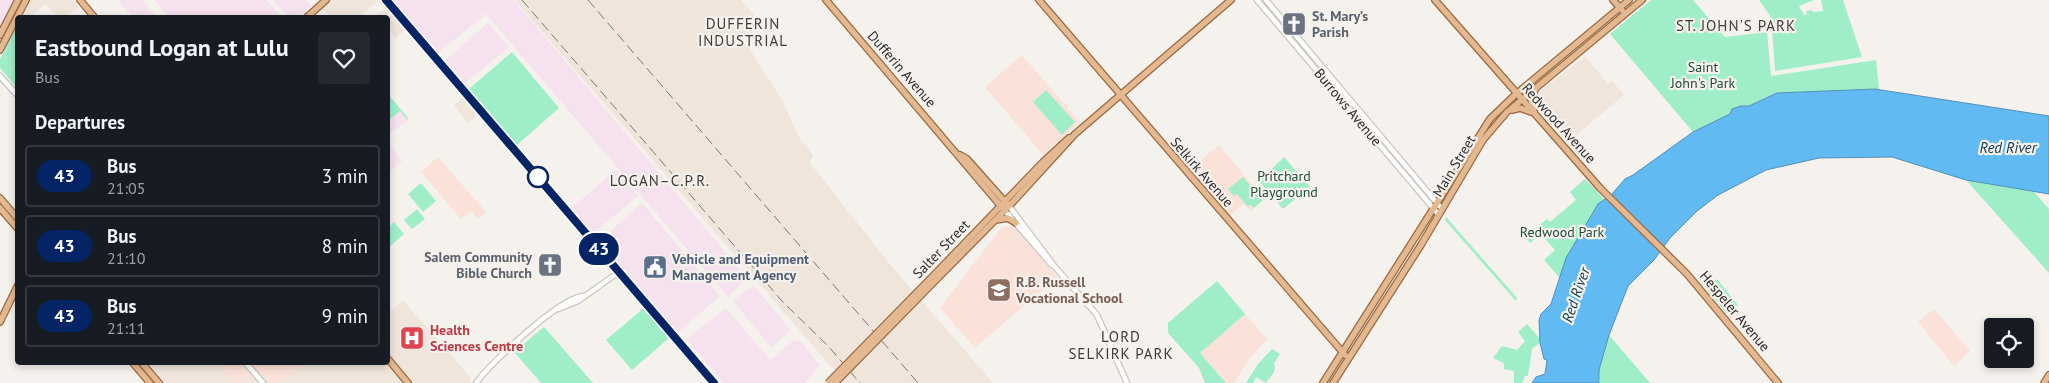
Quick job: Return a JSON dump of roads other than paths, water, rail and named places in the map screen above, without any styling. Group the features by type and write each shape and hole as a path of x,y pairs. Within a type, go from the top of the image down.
{"main road":[{"path":"0,35 18,0"},
{"path":"18,15 26,0"},
{"path":"80,0 92,15"},
{"path":"309,15 326,0"},
{"path":"386,0 714,383"},
{"name":"Dufferin Avenue","path":"826,0 993,196 1005,206"},
{"name":"Selkirk Avenue","path":"1039,0 1342,353 1349,358"},
{"name":"Salter Street","path":"835,383 1005,206 1058,147 1231,0"},
{"name":"Redwood Avenue","path":"1435,0 1600,188 1671,257"},
{"path":"1613,0 1625,14"},
{"name":"Main Street","path":"1323,383 1479,132 1516,94 1629,0"},
{"name":"Main Street","path":"1333,383 1439,215 1483,140 1507,112 1642,0"},
{"path":"0,50 15,21"},
{"path":"1110,103 1112,86"},
{"path":"1535,114 1532,99 1536,87"},
{"path":"1507,112 1520,108 1535,114"},
{"name":"Dufferin Avenue","path":"958,154 967,159 1005,206"},
{"path":"993,196 993,218 1008,218 1016,223"},
{"path":"0,198 15,216"},
{"path":"0,208 15,225"},
{"name":"Hespeler Avenue","path":"1671,257 1778,383"},
{"name":"Salter Street","path":"828,383 933,280"},
{"path":"0,322 15,291"},
{"path":"390,361 408,383"},
{"path":"135,365 150,383"},
{"path":"145,365 160,383"},
{"path":"2044,383 2049,375"}],"street":[{"name":"Burrows Avenue","path":"1256,0 1439,215"},
{"name":"Burrows Avenue","path":"1266,0 1442,209"},
{"path":"0,76 15,93"},
{"name":"Dufferin Avenue","path":"1005,206 1016,223 1055,267"},
{"name":"Dufferin Avenue","path":"1005,206 1103,325 1127,383"},
{"path":"476,383 490,365 572,298 583,296 619,272"},
{"path":"248,365 263,383"}],"water":[{"name":"Red River","path":"1875,89 2049,116 2049,194 1966,180 1892,157 1819,158 1766,170 1718,195 1697,211 1670,238 1654,260 1628,286 1609,335 1599,370 1599,383 1532,383 1536,377 1545,374 1547,360 1544,359 1540,343 1539,320 1541,314 1551,304 1566,258 1598,204 1612,194 1625,179 1693,132 1730,114 1732,109 1749,106 1777,93"}],"railway":[{"path":"522,0 782,301 829,347 860,383"},
{"path":"588,0 918,383"}],"place":[{"name":"St. Mary’s Parish","path":"1294,24"},
{"name":"Salem Community Bible Church","path":"550,265"},
{"name":"Vehicle and Equipment Management Agency","path":"655,267"},
{"name":"R.B. Russell Vocational School","path":"999,290"},
{"name":"Health Sciences Centre","path":"412,338"}],"district":[{"name":"ST. JOHN'S PARK","path":"1736,26"},
{"name":"DUFFERIN INDUSTRIAL","path":"743,32"},
{"name":"LOGAN–C.P.R.","path":"660,181"},
{"name":"LORD SELKIRK PARK","path":"1121,346"}],"park label":[{"name":"Saint John's Park","path":"1703,76"},
{"name":"Pritchard Playground","path":"1284,184"},
{"name":"Redwood Park","path":"1562,232"}]}
